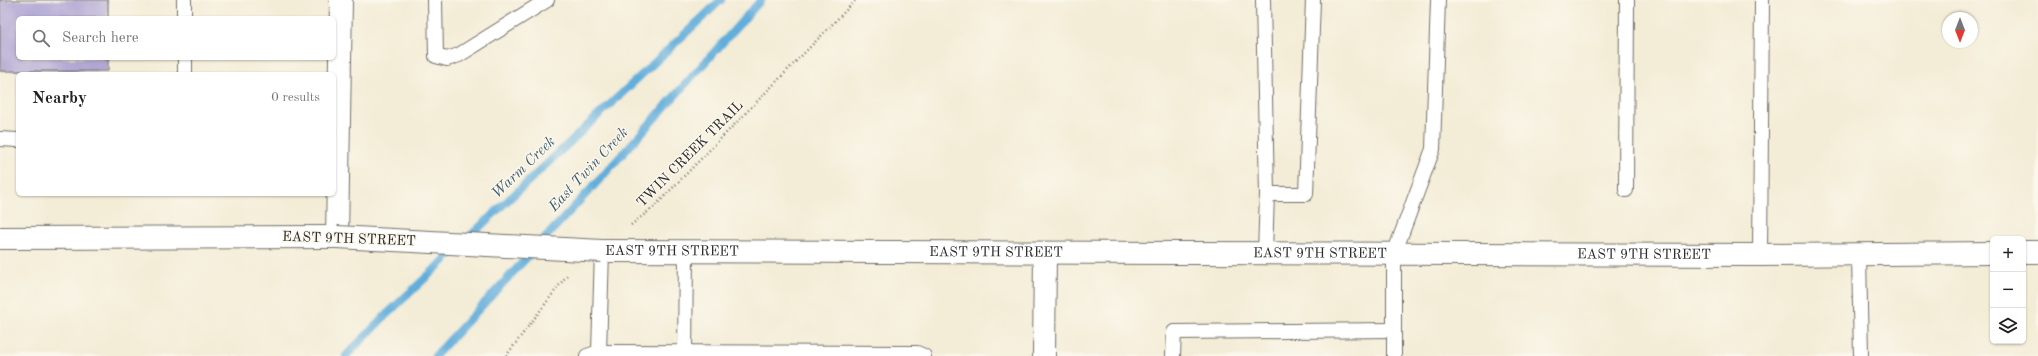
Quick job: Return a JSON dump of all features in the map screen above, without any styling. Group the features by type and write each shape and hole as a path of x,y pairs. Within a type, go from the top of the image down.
{"street":[{"path":"337,237 341,0"},
{"name":"EAST 9TH STREET","path":"0,238 337,237 602,251 1760,255 1990,253"},
{"path":"2026,252 2038,252"},
{"path":"1044,356 1045,253"}],"lane":[{"path":"184,0 184,16"},
{"path":"435,0 436,56 447,59 459,54 547,0"},
{"path":"1263,0 1267,194 1265,253"},
{"path":"1267,194 1306,194 1313,0"},
{"path":"1394,356 1394,254 1433,149 1438,0"},
{"path":"1626,190 1627,0"},
{"path":"1760,255 1762,0"},
{"path":"185,60 185,72"},
{"path":"0,139 16,140"},
{"path":"602,251 593,354 917,353 924,356"},
{"path":"685,354 686,251"},
{"path":"1859,254 1861,356"},
{"path":"1174,356 1174,332 1394,330"}],"path":[{"name":"TWIN CREEK TRAIL","path":"630,226 654,207 856,0"},
{"path":"506,356 569,272"}],"building":[{"path":"0,0 108,0 108,16 16,16 16,60 108,60 108,71 0,71"}],"waterway":[{"name":"Warm Creek","path":"346,356 385,316 721,0"},
{"name":"East Twin Creek","path":"435,356 601,178 761,0"}]}
